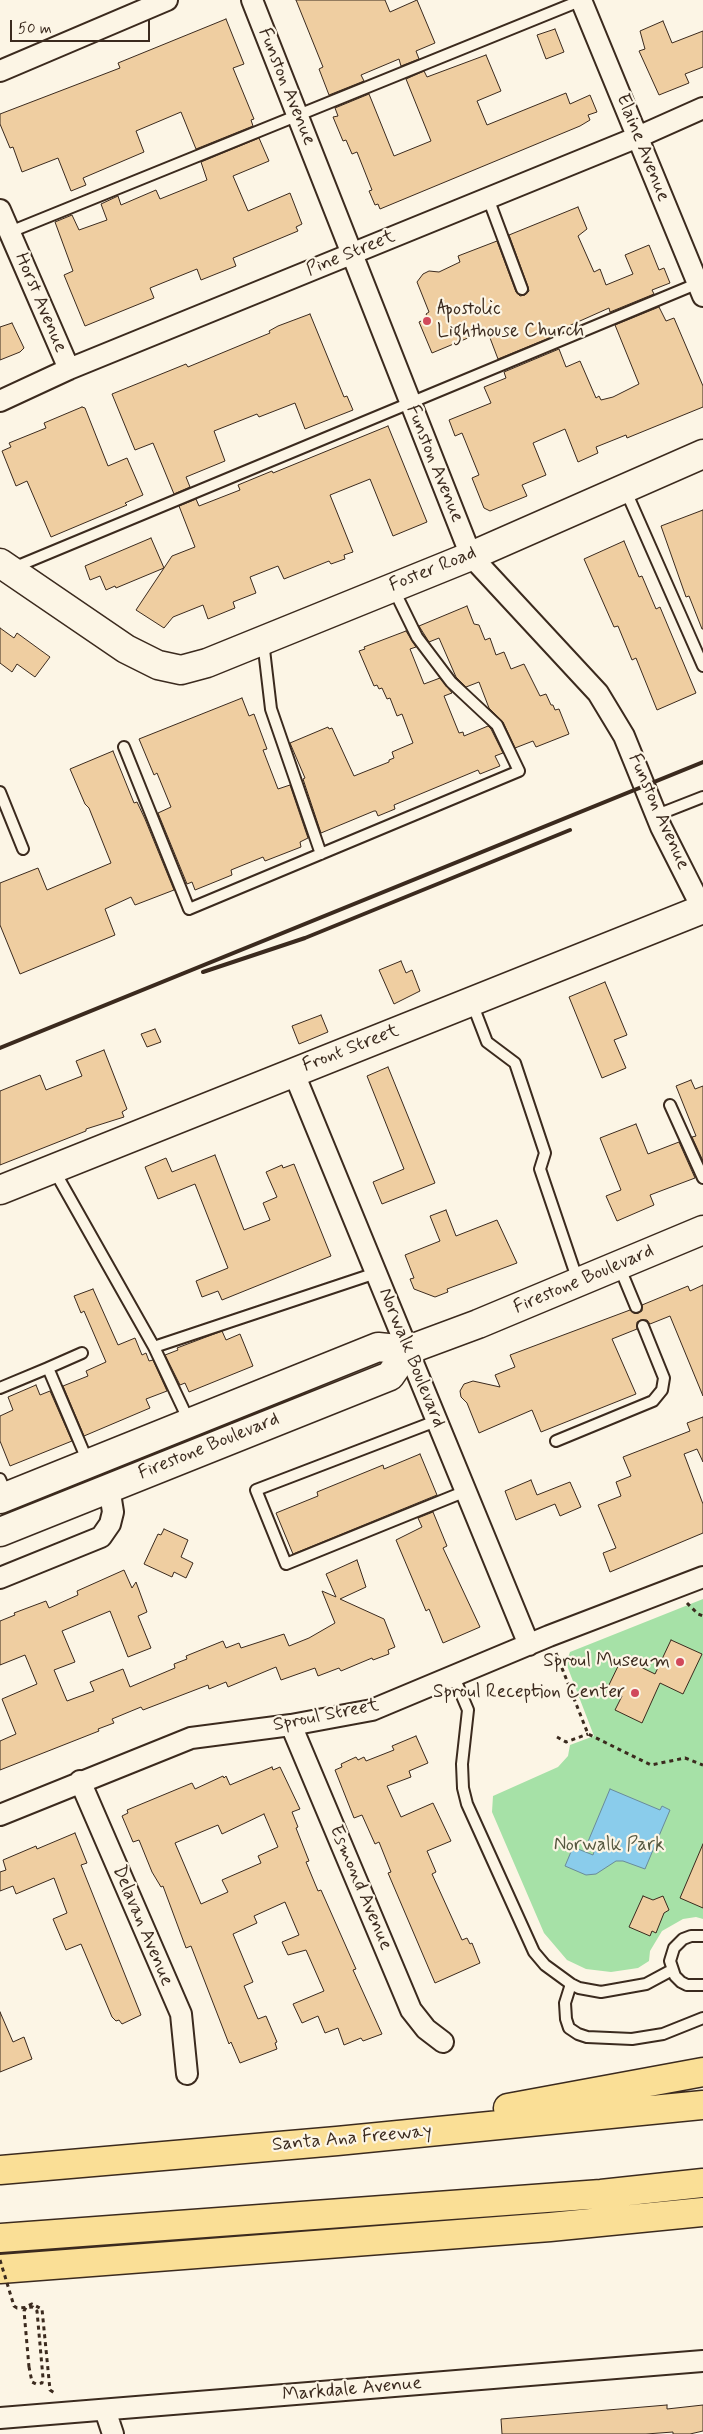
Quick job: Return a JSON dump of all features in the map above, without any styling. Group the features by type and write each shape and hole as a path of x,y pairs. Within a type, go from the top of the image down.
{"highway":[{"path":"337,2141 703,2072"},
{"name":"Santa Ana Freeway","path":"0,2170 337,2141 703,2105"},
{"path":"0,2238 464,2205 703,2184"},
{"path":"0,2269 550,2227 703,2212"}],"street":[{"path":"0,71 167,0"},
{"name":"Funston Avenue","path":"252,0 471,556 598,694 624,736 656,815 703,910"},
{"name":"Elaine Avenue","path":"581,0 701,287"},
{"name":"Pine Street","path":"0,401 69,369 638,137 703,108"},
{"name":"Horst Avenue","path":"0,210 69,369"},
{"name":"Foster Road","path":"5,566 126,649 158,665 181,670 207,663 392,586 471,556 703,454"},
{"name":"Front Street","path":"0,1190 293,1071 703,910"},
{"name":"Norwalk Boulevard","path":"293,1071 529,1644"},
{"name":"Firestone Boulevard","path":"3,1491 88,1463 378,1347 408,1350 478,1324 703,1230"},
{"name":"Firestone Boulevard","path":"0,1532 390,1376 408,1350"},
{"path":"0,1578 100,1537 110,1524 113,1512 109,1487"},
{"name":"Sproul Street","path":"0,1815 80,1781 192,1738 291,1725 372,1710 529,1644 703,1577"},
{"name":"Esmond Avenue","path":"291,1725 411,2010 426,2029 443,2042"},
{"name":"Delavan Avenue","path":"80,1781 181,2014 188,2074"},
{"name":"Markdale Avenue","path":"0,2418 703,2361"},
{"path":"105,2410 113,2434"}],"lane":[{"path":"10,232 581,0"},
{"path":"488,198 522,289"},
{"path":"5,566 701,287"},
{"path":"625,488 703,666"},
{"path":"124,747 189,909 519,771 497,725 451,682 416,637 392,586"},
{"path":"263,640 271,709 321,854"},
{"path":"0,792 23,849"},
{"path":"656,815 703,797"},
{"path":"472,1002 486,1042 514,1063 545,1153 540,1169 579,1282"},
{"path":"670,1105 703,1178"},
{"path":"54,1169 154,1347 190,1422"},
{"path":"619,1265 636,1307"},
{"path":"154,1347 376,1273"},
{"path":"556,1441 654,1401 662,1390 664,1378 643,1326"},
{"path":"0,1388 82,1353"},
{"path":"48,1368 88,1463"},
{"path":"436,1421 339,1456 256,1490 286,1564 466,1491"},
{"path":"454,1676 468,1710 462,1764 463,1788 468,1804 534,1952 545,1965 571,1984 579,1988 601,1992 646,1984 672,1970"},
{"path":"703,1936 691,1936 683,1939 674,1948 670,1961 672,1970 681,1982 687,1985 703,1985"},
{"path":"571,1984 565,2003 566,2019 569,2028 587,2037 632,2040 662,2034 703,2018"}],"path":[{"path":"555,1652 588,1734 651,1765 685,1758 703,1765"},
{"path":"557,1737 566,1742 588,1734"},
{"path":"0,2260 14,2306 17,2308 33,2308 37,2311 43,2378 42,2383 36,2384 32,2382 24,2311 27,2306 32,2304 42,2309 50,2390 60,2396 69,2412"}],"green space":[{"name":"Norwalk Park","path":"703,1599 703,1919 696,1917 683,1919 662,1931 650,1951 649,1961 638,1968 611,1972 586,1969 567,1960 544,1933 492,1812 493,1796 558,1767 568,1756 570,1745 594,1736 566,1663 570,1652"}],"water":[{"path":"610,1789 660,1810 662,1806 670,1810 645,1869 623,1861 616,1861 596,1874 586,1875 565,1866 573,1847 593,1855 595,1848 587,1844"}],"building":[{"path":"296,0 385,0 390,12 417,0 435,43 416,51 419,59 401,66 399,59 361,75 364,81 329,95 319,69 323,67"},
{"path":"226,19 244,64 233,68 254,119 251,120 253,126 196,149 181,112 136,131 144,152 83,178 86,185 71,191 58,158 22,172 13,147 10,148 0,124 0,114 120,68 118,63"},
{"path":"663,21 672,43 703,31 703,67 685,74 689,83 659,95 639,51 645,49 640,31"},
{"path":"555,29 564,52 546,59 537,35"},
{"path":"486,55 501,91 477,101 487,125 566,93 570,104 590,95 597,112 588,115 590,120 580,126 380,209 378,204 375,205 369,191 372,190 357,152 352,154 346,140 343,141 333,117 338,116 335,108 369,94 394,156 431,141 406,79 424,71 427,77"},
{"path":"259,138 269,161 233,176 248,211 290,193 302,224 296,227 298,231 233,258 236,266 201,280 197,269 150,288 154,298 85,326 64,275 73,271 55,222 72,215 79,230 107,220 101,204 118,196 121,205 156,190 160,199 207,180 201,162"},
{"path":"578,207 587,229 578,236 594,272 600,269 606,285 633,274 625,255 649,245 659,270 664,268 670,283 652,290 654,294 610,312 609,308 553,333 554,336 498,359 487,330 432,353 419,322 428,318 426,314 429,312 417,282 423,274 429,271 439,272 460,262 458,256 497,241 516,292 520,296 525,295 529,291 528,287 509,235"},
{"path":"659,307 666,321 674,318 703,386 703,407 627,438 626,435 596,447 598,453 578,462 565,429 533,443 546,475 522,485 527,496 490,511 484,508 472,478 479,475 462,433 455,436 449,420 491,403 484,387 506,378 504,372 559,349 566,367 580,361 596,398 599,396 601,400 613,397 639,384 615,325"},
{"path":"310,314 344,397 347,396 353,410 305,429 295,403 259,417 257,414 214,431 225,461 186,477 190,487 174,494 153,443 135,450 112,394 186,364 188,367 270,333 269,331 278,326"},
{"path":"12,323 24,348 20,352 0,360 0,327"},
{"path":"82,407 85,408 108,466 127,458 143,495 125,503 127,505 51,537 27,481 16,486 2,451 11,447 9,443 46,428 44,423"},
{"path":"388,426 427,522 393,536 370,479 330,495 353,552 344,555 345,559 331,564 329,561 284,579 278,566 250,577 256,593 233,602 235,608 208,619 203,605 173,617 164,628 136,610 172,556 195,547 179,506 196,499 199,506 240,490 238,485 272,471 273,473"},
{"path":"703,510 702,629 689,596 686,597 661,526"},
{"path":"151,538 164,568 116,588 115,586 106,590 100,576 90,580 85,566"},
{"path":"624,541 639,577 642,576 656,609 660,607 696,693 657,710 636,658 632,660 618,626 614,627 584,559"},
{"path":"467,606 474,624 479,625 485,640 490,638 496,655 504,652 511,669 524,664 540,696 546,694 555,710 559,709 569,734 536,747 533,741 515,748 503,722 489,708 479,682 466,687 456,677 439,638 429,642 419,626"},
{"path":"0,628 14,638 17,633 50,657 35,677 17,664 12,672 0,663"},
{"path":"406,631 416,647 410,649 424,684 440,678 452,693 444,696 459,733 463,732 464,736 488,726 491,729 503,753 495,756 500,766 480,774 478,770 394,805 395,809 378,816 376,811 374,811 321,833 303,779 305,778 290,743 328,727 329,729 332,728 354,776 389,762 389,760 394,758 392,752 413,743 402,714 397,716 390,698 387,699 382,688 379,689 377,685 374,686 359,651 365,649 364,647"},
{"path":"242,698 249,716 254,714 267,749 263,750 278,789 290,785 308,838 300,842 301,847 265,861 263,857 231,870 232,875 195,890 192,882 187,884 158,813 171,807 157,773 154,775 139,739"},
{"path":"113,751 134,803 137,802 145,819 174,890 135,905 131,897 105,909 115,935 20,974 0,925 0,883 38,868 47,890 111,863 89,808 85,804 70,769"},
{"path":"401,961 406,973 412,970 420,991 394,1004 379,970"},
{"path":"605,982 627,1035 614,1040 626,1068 602,1078 569,997"},
{"path":"321,1015 328,1032 299,1044 292,1026"},
{"path":"155,1029 161,1042 147,1047 141,1034"},
{"path":"104,1050 127,1109 122,1112 124,1117 86,1129 86,1131 0,1165 0,1091 40,1075 46,1090 82,1076 76,1061"},
{"path":"388,1067 435,1183 382,1204 373,1182 404,1169 367,1076"},
{"path":"691,1080 695,1089 703,1086 703,1161 692,1137 696,1136 676,1086"},
{"path":"636,1124 648,1154 679,1142 695,1178 650,1195 654,1205 617,1221 606,1196 621,1190 600,1138"},
{"path":"215,1155 244,1230 270,1220 263,1203 277,1197 266,1172 282,1165 283,1168 294,1164 331,1256 222,1300 218,1291 202,1297 196,1281 228,1268 195,1184 158,1199 145,1167 166,1158 172,1172"},
{"path":"446,1210 456,1236 497,1220 517,1263 447,1289 448,1292 435,1297 414,1289 410,1279 414,1278 405,1255 440,1241 430,1216"},
{"path":"703,1285 703,1396 670,1316 650,1324 647,1320 641,1320 637,1322 637,1329 612,1339 636,1394 541,1432 532,1410 479,1433 467,1403 461,1397 460,1391 464,1384 473,1381 500,1387 495,1375 515,1367 510,1355 630,1310 638,1313 642,1311 642,1305 688,1286 690,1291"},
{"path":"93,1289 118,1345 135,1338 142,1355 146,1353 149,1361 153,1360 167,1391 146,1399 150,1408 84,1436 63,1386 88,1376 86,1371 106,1362 84,1311 81,1313 74,1296"},
{"path":"222,1331 226,1340 240,1334 253,1366 189,1392 185,1383 180,1385 165,1355 178,1350 177,1348"},
{"path":"36,1385 40,1395 50,1391 72,1441 10,1466 0,1441 0,1416 13,1410 8,1397"},
{"path":"703,1417 703,1462 697,1449 684,1454 703,1504 703,1533 610,1572 603,1553 616,1548 598,1505 621,1496 616,1482 631,1476 623,1457 690,1431 687,1423"},
{"path":"420,1454 437,1495 293,1554 276,1513 318,1496 317,1492 383,1465 384,1469"},
{"path":"531,1480 537,1495 570,1482 581,1507 560,1516 555,1504 516,1520 505,1491"},
{"path":"433,1512 447,1546 443,1548 480,1627 443,1643 429,1609 426,1611 396,1540 422,1527 418,1518"},
{"path":"164,1529 188,1540 181,1557 193,1563 186,1578 174,1572 172,1577 144,1564 158,1534 161,1535"},
{"path":"357,1560 366,1587 340,1599 384,1619 395,1647 388,1650 389,1654 373,1660 372,1658 341,1671 339,1668 318,1676 315,1668 281,1680 276,1667 228,1687 226,1682 209,1689 208,1685 143,1710 141,1707 112,1719 114,1723 98,1729 99,1731 0,1770 0,1741 16,1734 2,1699 37,1684 25,1655 0,1665 0,1621 15,1615 14,1613 46,1601 49,1608 78,1595 77,1591 124,1570 132,1588 136,1582 147,1612 138,1616 151,1648 128,1657 110,1611 62,1631 75,1662 54,1670 67,1701 94,1691 90,1682 123,1669 130,1687 175,1668 174,1664 187,1659 186,1656 223,1641 226,1648 239,1643 241,1648 284,1634 289,1646 309,1638 335,1623 322,1591 336,1597 326,1574"},
{"path":"671,1640 702,1654 683,1694 660,1683 642,1723 615,1710 622,1696 607,1689 622,1658 655,1674"},
{"path":"416,1736 428,1763 409,1771 411,1777 387,1786 401,1817 433,1803 451,1841 427,1851 436,1872 432,1874 462,1940 467,1938 470,1944 472,1943 480,1963 435,1983 388,1873 391,1872 379,1842 375,1844 362,1815 354,1818 335,1770 342,1767 341,1764 356,1757 358,1760 364,1757 366,1761 394,1750 392,1746"},
{"path":"272,1767 273,1770 280,1767 300,1809 292,1812 309,1861 306,1862 318,1891 321,1890 356,1969 353,1970 382,2034 363,2041 361,2038 344,2045 338,2028 325,2033 318,2016 302,2023 293,2004 324,1991 306,1950 288,1955 282,1942 299,1935 285,1902 254,1916 257,1923 233,1934 253,1982 244,1986 258,2019 266,2016 277,2042 275,2043 277,2049 240,2063 231,2042 229,2044 191,1946 186,1948 163,1886 161,1887 152,1872 139,1840 133,1842 122,1816 128,1813 127,1810 192,1783 195,1789 226,1776 230,1785","holes":["264,1814 278,1847 258,1856 261,1863 222,1880 228,1892 201,1904 175,1843 218,1825 222,1834"]},
{"path":"75,1833 87,1863 81,1865 141,2015 122,2024 119,2020 116,2021 112,2017 81,1944 66,1950 53,1919 67,1913 54,1878 16,1894 13,1886 0,1891 0,1872 6,1870 3,1860 36,1846 37,1849"},
{"path":"703,1844 703,1908 680,1898"},
{"path":"643,1896 653,1900 663,1896 669,1910 664,1913 656,1933 652,1931 650,1936 629,1927"},
{"path":"0,2012 13,2042 24,2037 32,2059 0,2072"},
{"path":"667,2405 667,2409 703,2405 703,2431 690,2434 673,2434 673,2432 646,2434 502,2434 501,2419"}],"railway":[{"path":"0,1048 703,762"},
{"path":"203,972 305,938 570,830"}],"place":[{"name":"Apostolic Lighthouse Church","path":"427,321"},
{"name":"Sproul Museum","path":"680,1662"},
{"name":"Sproul Reception Center","path":"635,1693"}]}
